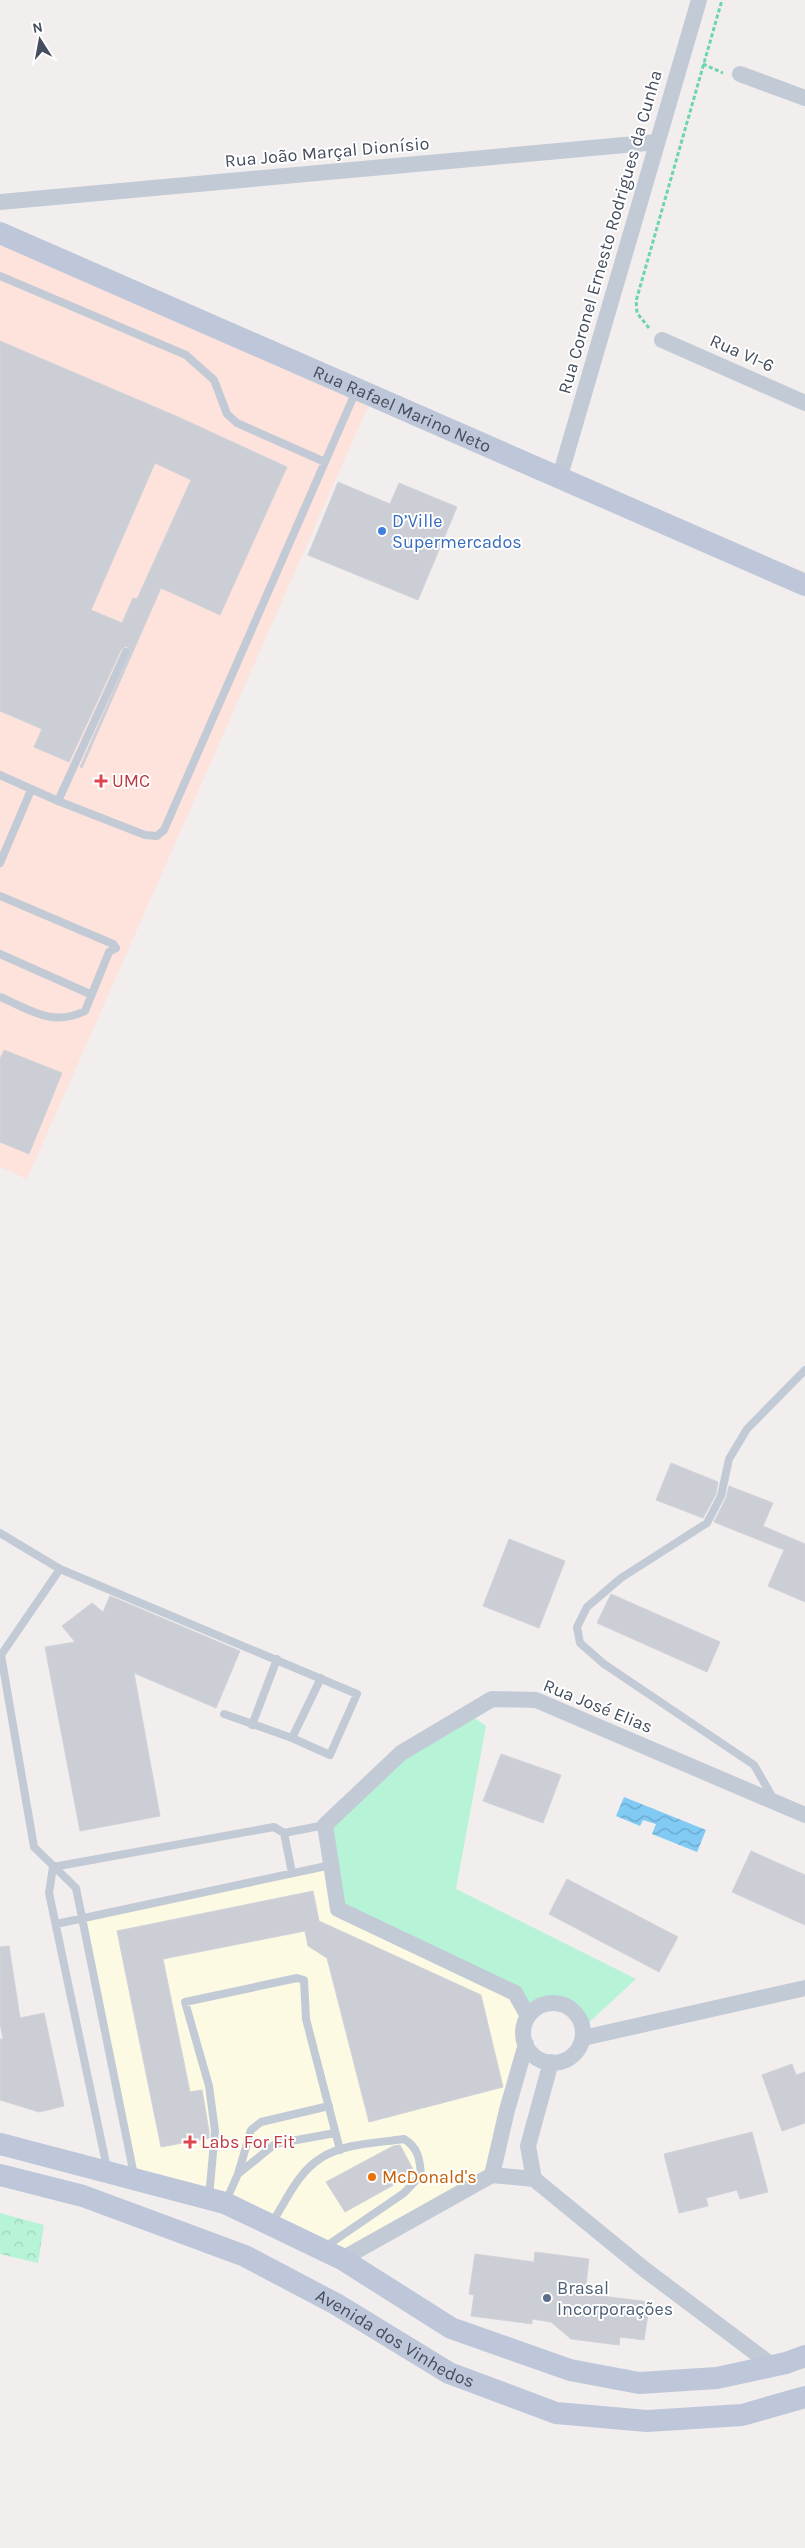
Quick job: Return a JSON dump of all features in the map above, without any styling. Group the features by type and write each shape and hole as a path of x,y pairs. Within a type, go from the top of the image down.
{"main road":[{"name":"Rua Rafael Marino Neto","path":"0,233 560,476 805,585"},
{"name":"Avenida dos Vinhedos","path":"0,2144 217,2201 342,2259 451,2328 570,2370 639,2383 717,2378 773,2366 805,2356"},
{"name":"Avenida dos Vinhedos","path":"0,2175 84,2196 245,2256 336,2304 449,2373 556,2413 647,2421 742,2415 805,2397"}],"street":[{"name":"Rua Coronel Ernesto Rodrigues da Cunha","path":"560,476 699,0"},
{"path":"740,74 805,98"},
{"name":"Rua João Marçal Dionísio","path":"0,202 658,142"},
{"name":"Rua VI-6","path":"662,340 805,403"},
{"name":"Rua José Elias","path":"325,1825 402,1752 492,1699 536,1700 805,1815"},
{"path":"325,1825 338,1909 515,1993 528,2016"},
{"path":"583,2038 805,1988"},
{"path":"492,2175 507,2110 526,2044 524,2034 528,2016 544,2004 564,2005 573,2010 580,2018 583,2038 574,2054 566,2060 550,2062 538,2058 526,2044"},
{"path":"534,2179 528,2146 550,2062"},
{"path":"342,2259 492,2175 534,2179 644,2269 773,2366"}],"lane":[{"path":"0,276 186,354 214,380 227,414 237,423 325,462"},
{"path":"0,775 58,801 145,835 157,836 164,830 357,388"},
{"path":"58,801 126,652"},
{"path":"0,863 32,790"},
{"path":"0,896 113,944 116,948 109,952 84,1011 69,1019 48,1018 0,997"},
{"path":"0,954 90,994"},
{"path":"776,1803 754,1765 604,1664 580,1643 577,1627 587,1607 614,1584 707,1523 721,1496 729,1459 748,1429 805,1370"},
{"path":"0,1534 60,1569 357,1694 330,1755 292,1738 224,1714"},
{"path":"60,1569 0,1653 34,1847 76,1888 135,2179"},
{"path":"252,1725 277,1659"},
{"path":"292,1738 321,1678"},
{"path":"53,1867 274,1827 284,1833 325,1825"},
{"path":"284,1833 292,1873"},
{"path":"56,1924 331,1865"},
{"path":"53,1867 49,1893 108,2172"},
{"path":"217,2201 215,2131 210,2086 185,2002 297,1978 304,1980 306,2019 340,2150"},
{"path":"238,2174 251,2130 261,2122 329,2106"},
{"path":"217,2201 238,2174 275,2144 335,2133"},
{"path":"271,2225 304,2172 321,2158 340,2150 404,2139 414,2145 421,2165 421,2175 404,2193 321,2249"}],"path":[{"path":"662,340 637,313 636,301 722,0"}],"shaded area":[{"name":"UMC","path":"0,233 373,395 27,1179 0,1167"},
{"path":"331,1865 515,1993 528,2016 524,2034 526,2044 492,2175 342,2259 135,2179 82,1918"}],"green space":[{"path":"469,1714 486,1726 456,1889 636,1979 583,2028 573,2011 559,2004 544,2005 528,2016 515,1993 338,1909 325,1825 401,1753"},
{"path":"0,2213 44,2225 38,2263 0,2254"}],"water":[{"path":"624,1797 706,1830 697,1852 652,1834 656,1824 643,1820 640,1826 616,1816"}],"building":[{"path":"0,341 176,416 287,467 220,615 161,588 82,768 80,767 131,651 126,646 121,650 69,762 34,747 42,729 0,711","holes":["155,463 191,480 137,599 133,598 122,623 91,610"]},
{"name":"D’Ville Supermercados","path":"338,482 390,504 399,483 457,507 418,600 308,555"},
{"path":"4,1050 62,1073 29,1154 0,1142 0,1059"},
{"path":"671,1463 718,1482 716,1494 703,1518 656,1500"},
{"path":"729,1486 773,1503 763,1526 805,1544 805,1602 768,1586 784,1550 714,1522 726,1498"},
{"path":"509,1539 565,1561 539,1628 483,1606"},
{"path":"611,1594 720,1642 707,1672 597,1623"},
{"path":"110,1596 240,1651 216,1708 134,1673 160,1816 80,1831 45,1647 75,1642 62,1626 92,1603 103,1612"},
{"path":"501,1754 561,1775 543,1823 483,1801"},
{"path":"751,1851 805,1875 805,1925 732,1892"},
{"path":"567,1879 678,1937 659,1972 549,1914"},
{"path":"313,1891 319,1921 481,1995 503,2087 369,2122 327,1958 308,1946 305,1931 163,1959 190,2092 202,2090 209,2138 161,2147 117,1931"},
{"path":"9,1946 20,2018 44,2013 64,2106 39,2112 0,2100 0,2039 3,2039 0,2023 0,1947"},
{"path":"792,2064 796,2075 805,2072 805,2123 782,2131 762,2075"},
{"path":"752,2132 768,2192 740,2199 737,2190 706,2198 708,2206 679,2213 664,2154"},
{"name":"McDonald's","path":"400,2145 415,2173 345,2212 326,2182 393,2146"},
{"name":"Brasal Incorporações","path":"535,2252 589,2259 585,2294 650,2302 644,2340 620,2337 619,2345 571,2339 551,2322 532,2319 532,2324 471,2316 474,2295 469,2294 475,2254 534,2262"}],"place":[{"name":"D’Ville Supermercados","path":"382,531"},
{"name":"UMC","path":"101,781"},
{"name":"Labs For Fit","path":"190,2142"},
{"name":"McDonald's","path":"372,2177"},
{"name":"Brasal Incorporações","path":"547,2298"}]}
